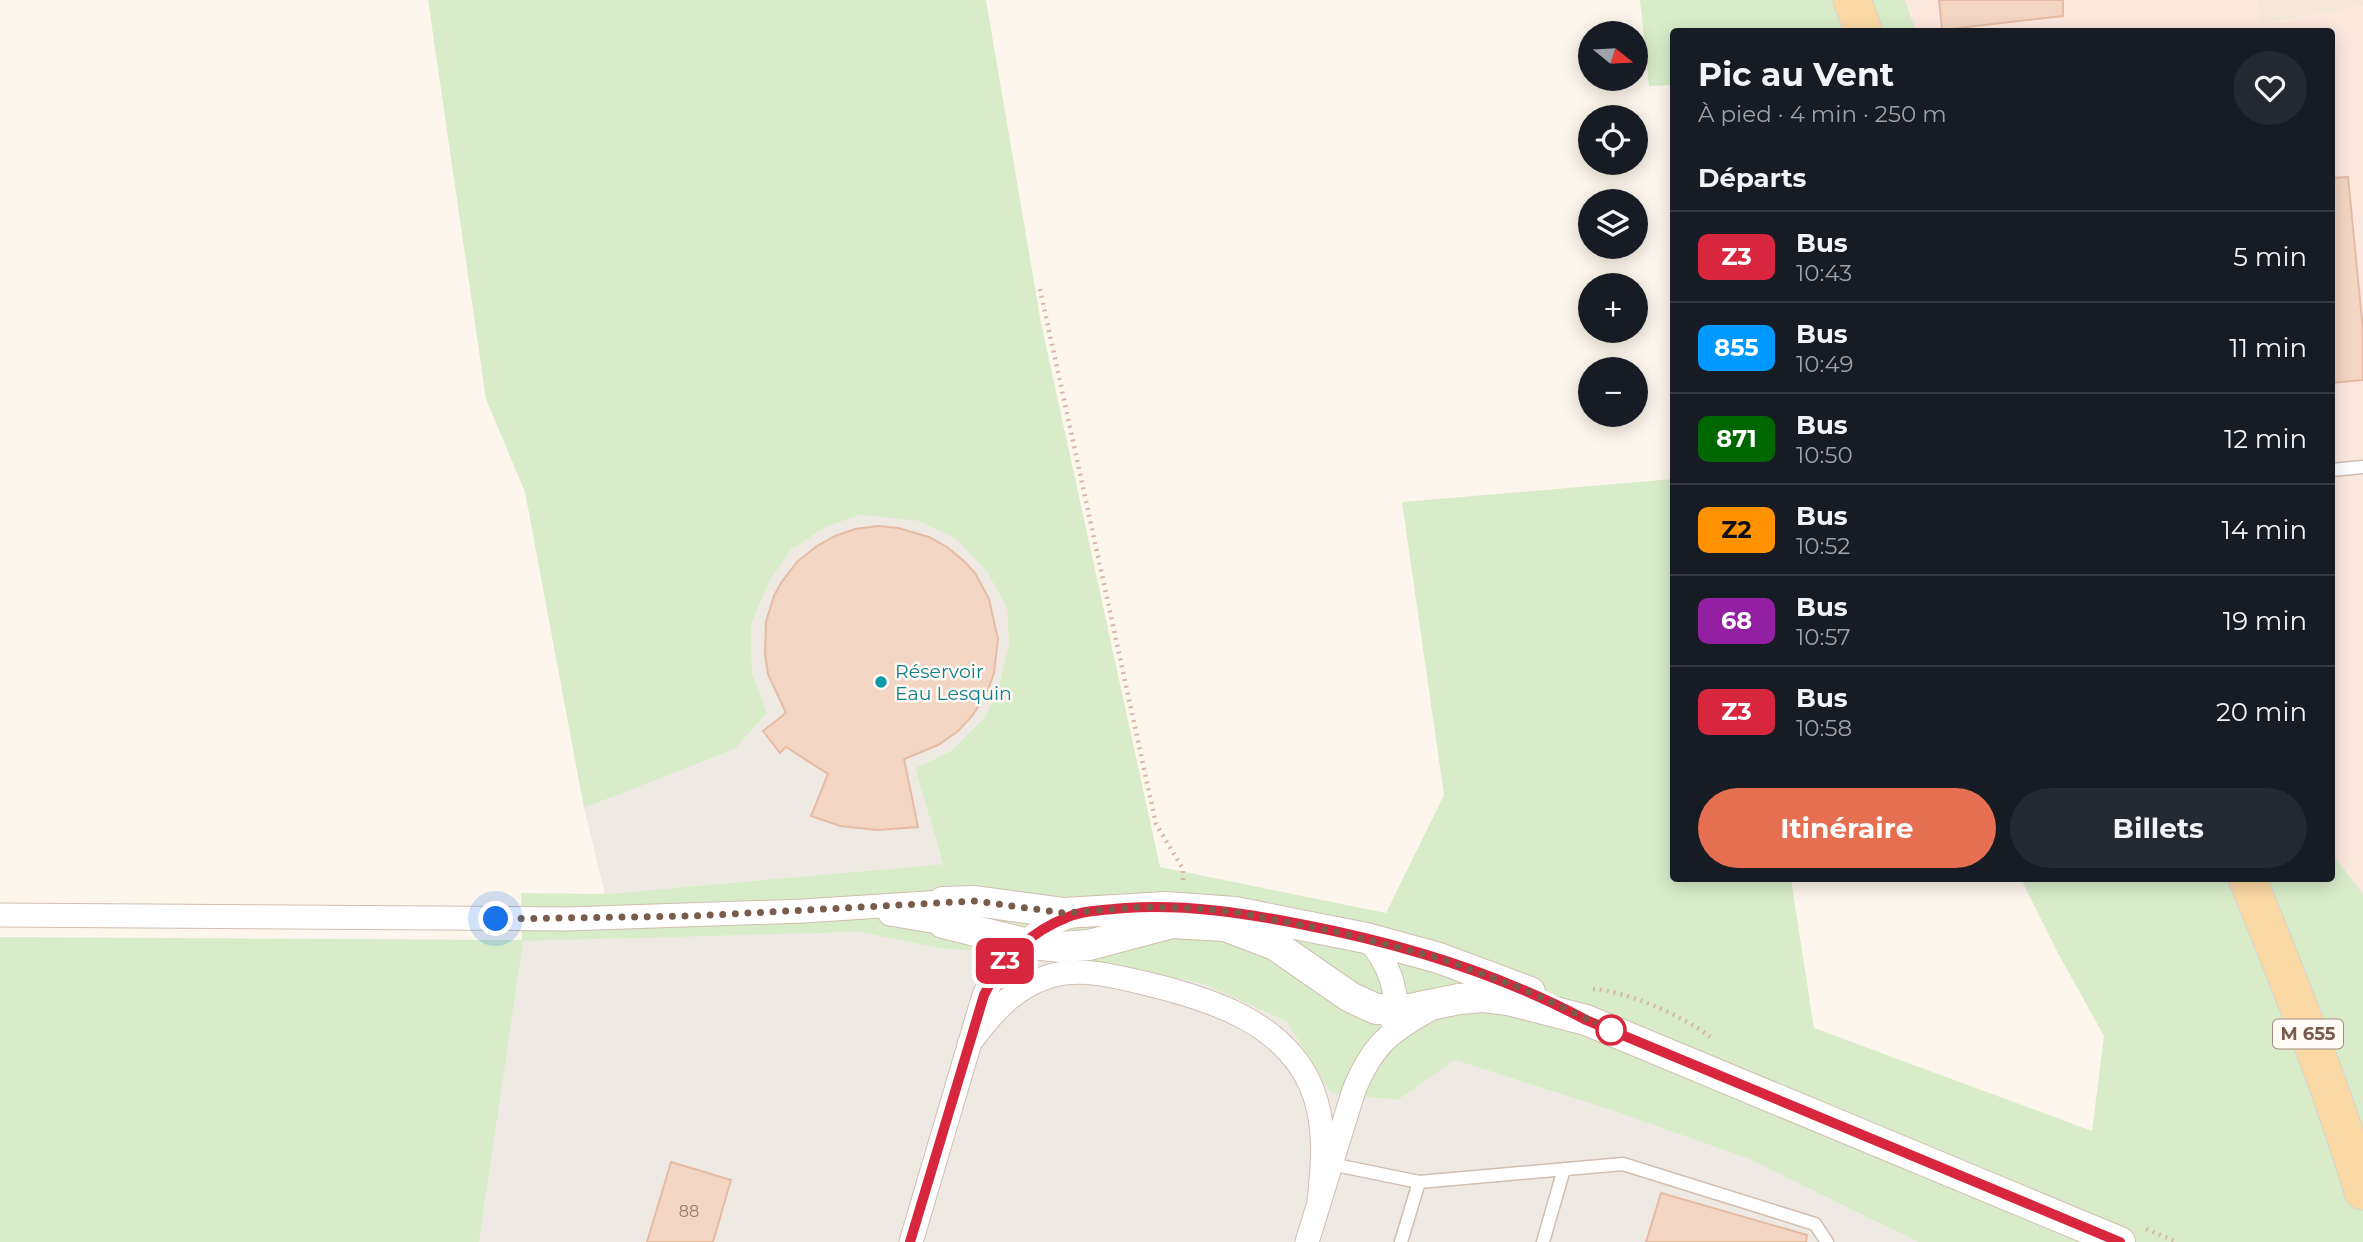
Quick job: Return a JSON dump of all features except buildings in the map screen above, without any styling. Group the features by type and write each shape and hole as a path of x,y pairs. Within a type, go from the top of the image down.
{"main road":[{"path":"1852,0 1862,28"},
{"name":"M 655","path":"2249,882 2282,964 2353,1156 2363,1191"}],"street":[{"path":"0,915 566,919 803,911 943,912 975,901 1064,913 1139,907 1235,912 1366,938 1439,958 1521,988 1586,1020 2120,1242"},
{"path":"943,912 1024,943 1077,947 1172,923 1225,926 1275,945 1359,1002 1376,1009 1396,1010 1438,1005 1459,999 1496,998 1586,1020"},
{"path":"911,1242 989,985 1001,965 1024,943 1068,917 1084,912"},
{"path":"1307,1242 1359,1078 1393,1025 1396,1010 1395,994 1386,966 1366,938"},
{"path":"969,1044 1002,1004 1021,989 1054,975 1114,975 1223,1006 1264,1031 1289,1053 1310,1085 1324,1144 1319,1202"},
{"path":"1382,1041 1402,1025 1438,1005"}],"lane":[{"path":"2335,470 2363,467"},
{"path":"1331,1164 1419,1182 1623,1164 1815,1224 1827,1242"},
{"path":"1544,1242 1564,1169"},
{"path":"1401,1242 1419,1182"}],"path":[{"path":"1040,289 1156,824 1183,869 1183,908"}],"shaded area":[{"path":"1905,0 2257,0 2261,24 2363,6 2363,894 2335,857 2335,28 1915,28"},
{"path":"2257,0 2363,0 2363,6 2260,24"},
{"path":"859,515 919,521 956,539 987,572 1007,608 1009,644 999,685 985,717 951,751 915,768 943,864 605,894 584,808 735,749 767,713 752,673 751,625 769,582 791,550 824,528"},
{"path":"859,932 939,948 1115,964 1206,985 1286,1021 1331,1093 1398,1100 1455,1060 1614,1111 1749,1159 1918,1242 479,1242 522,940"}],"green space":[{"path":"428,0 986,0 1041,323 1160,867 1386,913 1444,795 1402,502 1670,479 1670,882 1791,882 1814,1028 2092,1131 2104,1036 2022,882 2335,882 2335,857 2363,894 2363,1242 1918,1242 1749,1159 1614,1111 1455,1060 1398,1100 1331,1093 1286,1021 1206,985 1115,964 939,948 859,932 523,941 479,1242 0,1242 0,937 522,940 521,893 605,894 943,864 915,768 951,751 985,717 999,685 1009,644 1007,608 987,572 956,539 919,521 859,515 824,528 791,550 769,582 751,625 752,673 767,713 735,749 584,808 525,492 486,399"},
{"path":"1640,0 1905,0 1915,28 1670,28 1670,85 1649,86 1648,21 1642,21"}],"bus line":[{"name":"Z3","path":"910,1242 984,995 1001,965 1024,943 1068,917 1084,912 1139,907 1235,912 1366,938 1439,958 1521,988 1586,1020 2120,1242"}],"place":[{"name":"Réservoir Eau Lesquin","path":"881,682"}],"route":[{"path":"496,919 693,916 915,902 975,901 1064,913 1139,907 1235,912 1366,938 1439,958 1521,988 1611,1030"}]}
